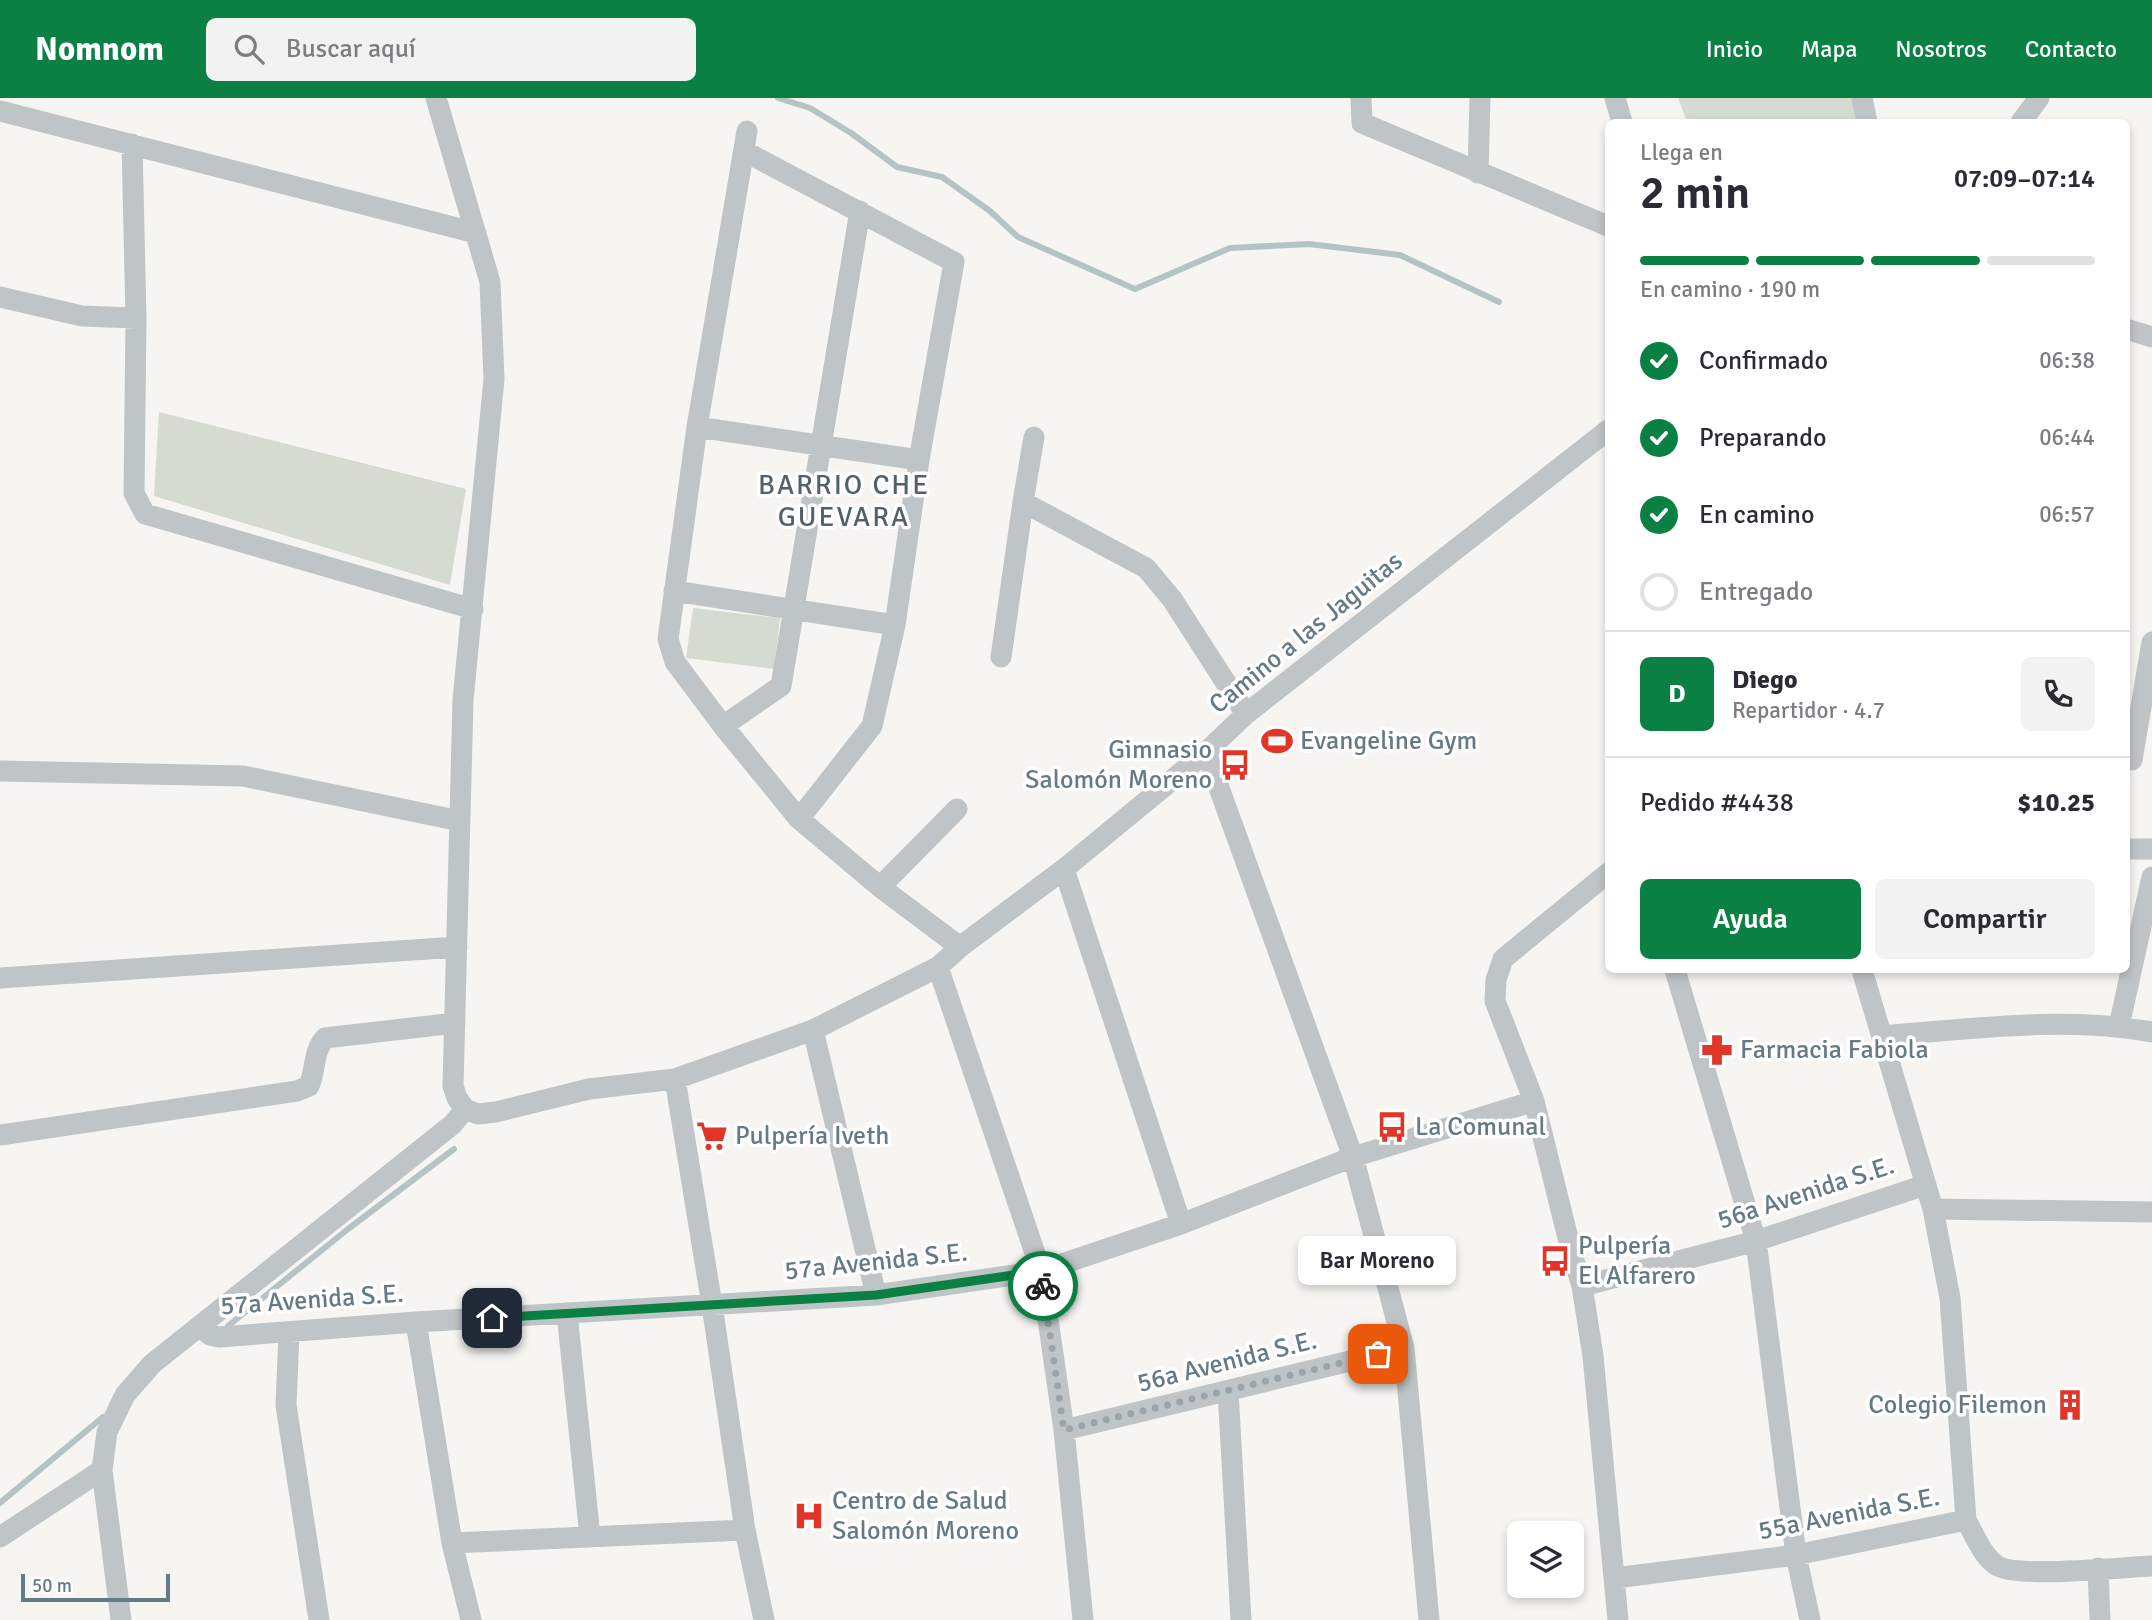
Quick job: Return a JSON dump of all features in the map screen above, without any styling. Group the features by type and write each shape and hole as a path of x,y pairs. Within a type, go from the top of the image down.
{"street":[{"path":"121,1620 102,1470 107,1432 125,1395 152,1364 453,1124 465,1109 453,1086 463,700 494,379 490,282 436,98"},
{"path":"1362,98 1362,123 1605,225"},
{"path":"1478,173 1479,98"},
{"path":"1615,98 1621,119"},
{"path":"1862,98 1866,119"},
{"path":"2023,119 2039,98"},
{"path":"0,111 476,233"},
{"path":"800,819 872,726 895,625 919,460 954,262 860,212 745,141 697,427 668,639 675,662 723,726 800,819 880,887 960,947"},
{"path":"132,144 136,318 134,493 145,514 473,609"},
{"path":"723,726 781,686 860,212"},
{"path":"0,297 82,316 136,318"},
{"path":"2130,330 2152,337"},
{"path":"697,427 919,460"},
{"name":"Camino a las Jaguitas","path":"465,1109 478,1114 496,1112 589,1089 675,1079 813,1030 938,967 960,947 1064,869 1206,752 1246,714 1605,432"},
{"path":"1001,656 1034,437"},
{"path":"1023,502 1146,568 1172,599 1246,714"},
{"path":"674,591 895,625"},
{"path":"2132,760 2152,642"},
{"path":"1206,752 1353,1157 1404,1348 1429,1620"},
{"path":"0,771 243,776 460,821"},
{"path":"880,887 957,809"},
{"path":"2130,849 2152,849"},
{"path":"1064,869 1181,1224"},
{"path":"1605,875 1503,959 1496,980 1495,1001 1534,1101 1582,1286 1593,1356 1618,1620"},
{"path":"2119,1026 2152,877"},
{"path":"0,978 457,947"},
{"path":"938,967 1041,1271 1064,1430 1083,1620"},
{"path":"1676,973 1756,1241 1796,1555 1810,1620"},
{"path":"1863,973 1933,1209 1950,1298 1966,1520"},
{"path":"0,1135 297,1091 309,1086 314,1074 317,1046 325,1038 455,1023"},
{"path":"1882,1036 2044,1023 2119,1026 2152,1032"},
{"path":"813,1030 876,1295"},
{"path":"675,1079 745,1530 764,1620"},
{"name":"57a Avenida S.E.","path":"200,1327 210,1335 219,1337 416,1322 876,1295 1041,1271 1181,1224 1353,1157 1534,1101"},
{"name":"56a Avenida S.E.","path":"1582,1286 1756,1241 1926,1185"},
{"path":"1933,1209 2152,1212"},
{"path":"567,1313 590,1537"},
{"path":"416,1322 452,1543 471,1620"},
{"path":"289,1333 286,1405 319,1620"},
{"name":"56a Avenida S.E.","path":"1064,1430 1404,1348"},
{"path":"1228,1391 1241,1620"},
{"path":"0,1537 102,1470"},
{"name":"55a Avenida S.E.","path":"1615,1578 1796,1555 1966,1520 1997,1566 2026,1572 2152,1566"},
{"path":"452,1543 745,1530"},
{"path":"2098,1568 2100,1620"}],"shaded area":[{"path":"1678,98 1856,98 1862,119 1686,119"},
{"path":"159,412 466,489 450,585 154,496"},
{"path":"693,608 780,618 774,669 686,658"}],"waterway":[{"path":"778,98 810,108 851,133 897,167 942,177 990,211 1018,237 1135,289 1230,248 1309,244 1400,255 1499,302"},
{"path":"228,1326 348,1229 454,1149"},
{"path":"0,1503 103,1417"}],"way so far":[{"path":"1043,1286 1064,1430 1378,1354"}],"place":[{"name":"Evangeline Gym","path":"1277,741"},
{"name":"Gimnasio Salomón Moreno","path":"1235,765"},
{"name":"Farmacia Fabiola","path":"1717,1050"},
{"name":"La Comunal","path":"1392,1127"},
{"name":"Pulpería Iveth","path":"712,1136"},
{"name":"Pulpería El Alfarero","path":"1555,1261"},
{"name":"Bar Moreno","path":"1378,1354"},
{"name":"Colegio Filemon","path":"2070,1405"},
{"name":"Centro de Salud Salomón Moreno","path":"809,1516"}],"district":[{"name":"BARRIO CHE GUEVARA","path":"844,501"}],"route":[{"path":"492,1318 876,1295 1041,1271 1043,1286"}]}
